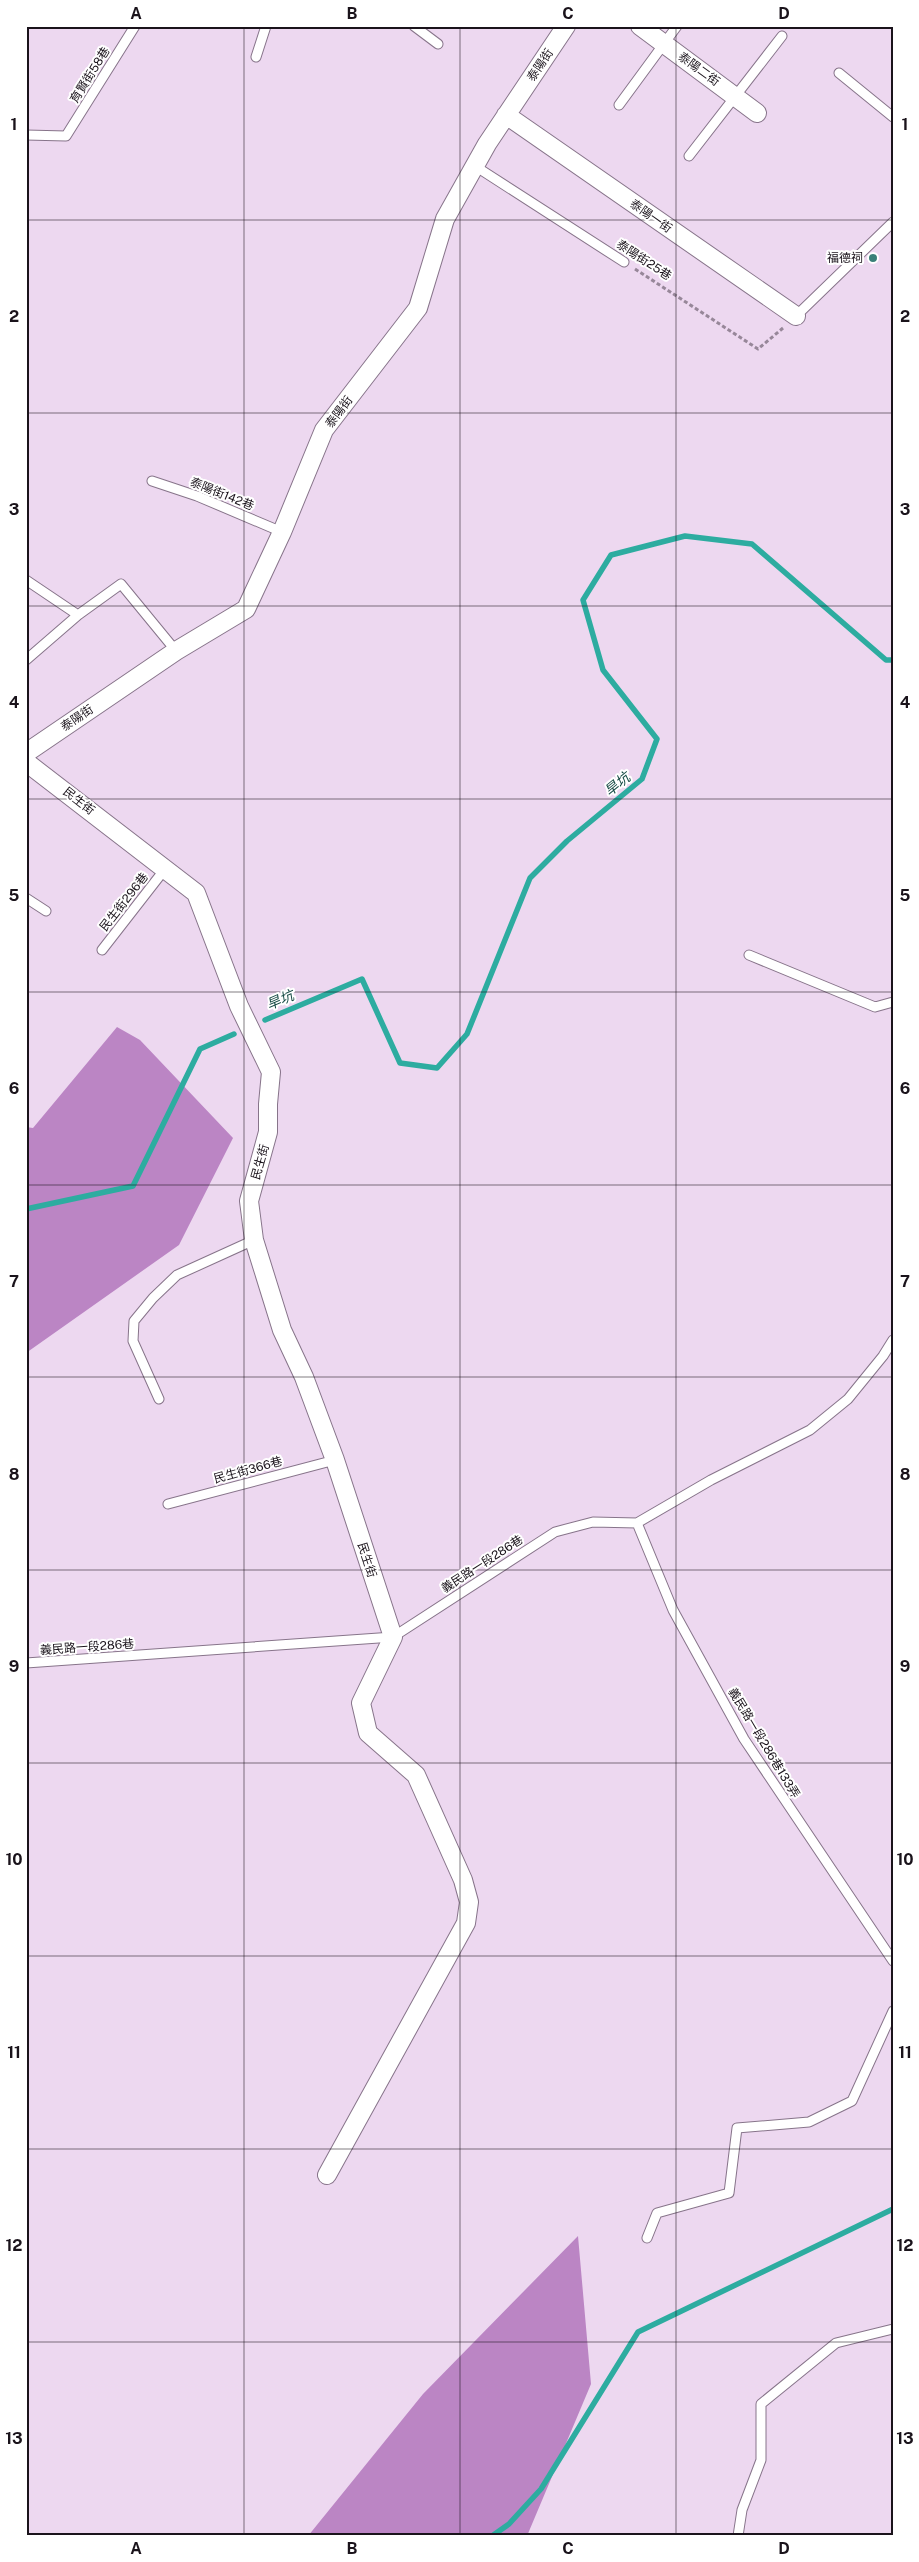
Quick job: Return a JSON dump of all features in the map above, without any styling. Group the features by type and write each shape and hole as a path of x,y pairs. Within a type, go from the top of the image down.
{"street":[{"name":"泰陽街","path":"26,753 176,651 246,609 282,532 324,430 418,308 445,219 506,115 566,26"},
{"name":"泰陽二街","path":"640,26 758,113"},
{"name":"泰陽一街","path":"506,115 796,316"},
{"name":"民生街","path":"26,762 196,892 240,1006 271,1072 268,1132 249,1201 254,1240 282,1330 304,1377 335,1460 393,1636"},
{"path":"327,2175 466,1923 469,1902 463,1880 416,1775 368,1734 361,1703 393,1636"}],"lane":[{"name":"育賢街58巷","path":"26,135 66,136 135,26"},
{"path":"256,58 266,26"},
{"path":"414,26 438,44"},
{"path":"619,105 665,45 677,26"},
{"path":"689,156 782,36"},
{"path":"839,73 893,117"},
{"name":"泰陽街25巷","path":"475,166 624,262"},
{"path":"796,316 893,222"},
{"name":"泰陽街142巷","path":"152,480 197,496 282,532"},
{"path":"26,580 78,615"},
{"path":"26,660 78,615 120,584 176,651"},
{"name":"民生街296巷","path":"102,950 165,869"},
{"path":"26,898 46,911"},
{"path":"749,955 875,1007 893,1002"},
{"path":"159,1399 133,1341 134,1322 152,1298 177,1275 254,1240"},
{"path":"637,1523 711,1480 810,1430 848,1399 883,1356 893,1340"},
{"name":"民生街366巷","path":"168,1504 335,1460"},
{"name":"義民路一段286巷","path":"26,1663 393,1636 554,1532 593,1522 637,1523"},
{"name":"義民路一段286巷133弄","path":"637,1523 673,1610 744,1739 893,1961"},
{"path":"647,2238 657,2213 729,2193 737,2128 809,2122 852,2101 893,2011"},
{"path":"738,2536 742,2510 761,2460 761,2404 836,2343 893,2329"}],"path":[{"name":"泰陽街25巷","path":"624,262 758,348 796,316"}],"shaded area":[{"path":"117,1027 140,1040 233,1138 179,1245 26,1353 26,1127 33,1128"},
{"path":"578,2236 591,2384 527,2536 308,2536 423,2394"}],"waterway":[{"name":"旱坑","path":"265,1020 362,979 400,1063 437,1068 467,1034 530,878 567,841 642,779 657,739 603,670 583,600 611,555 685,536 752,544 886,660 893,660"},
{"name":"旱坑","path":"26,1209 133,1186 200,1049 234,1034"},
{"path":"492,2536 509,2524 541,2489 638,2332 893,2209"}],"place":[{"name":"福德祠","path":"873,258"}]}
